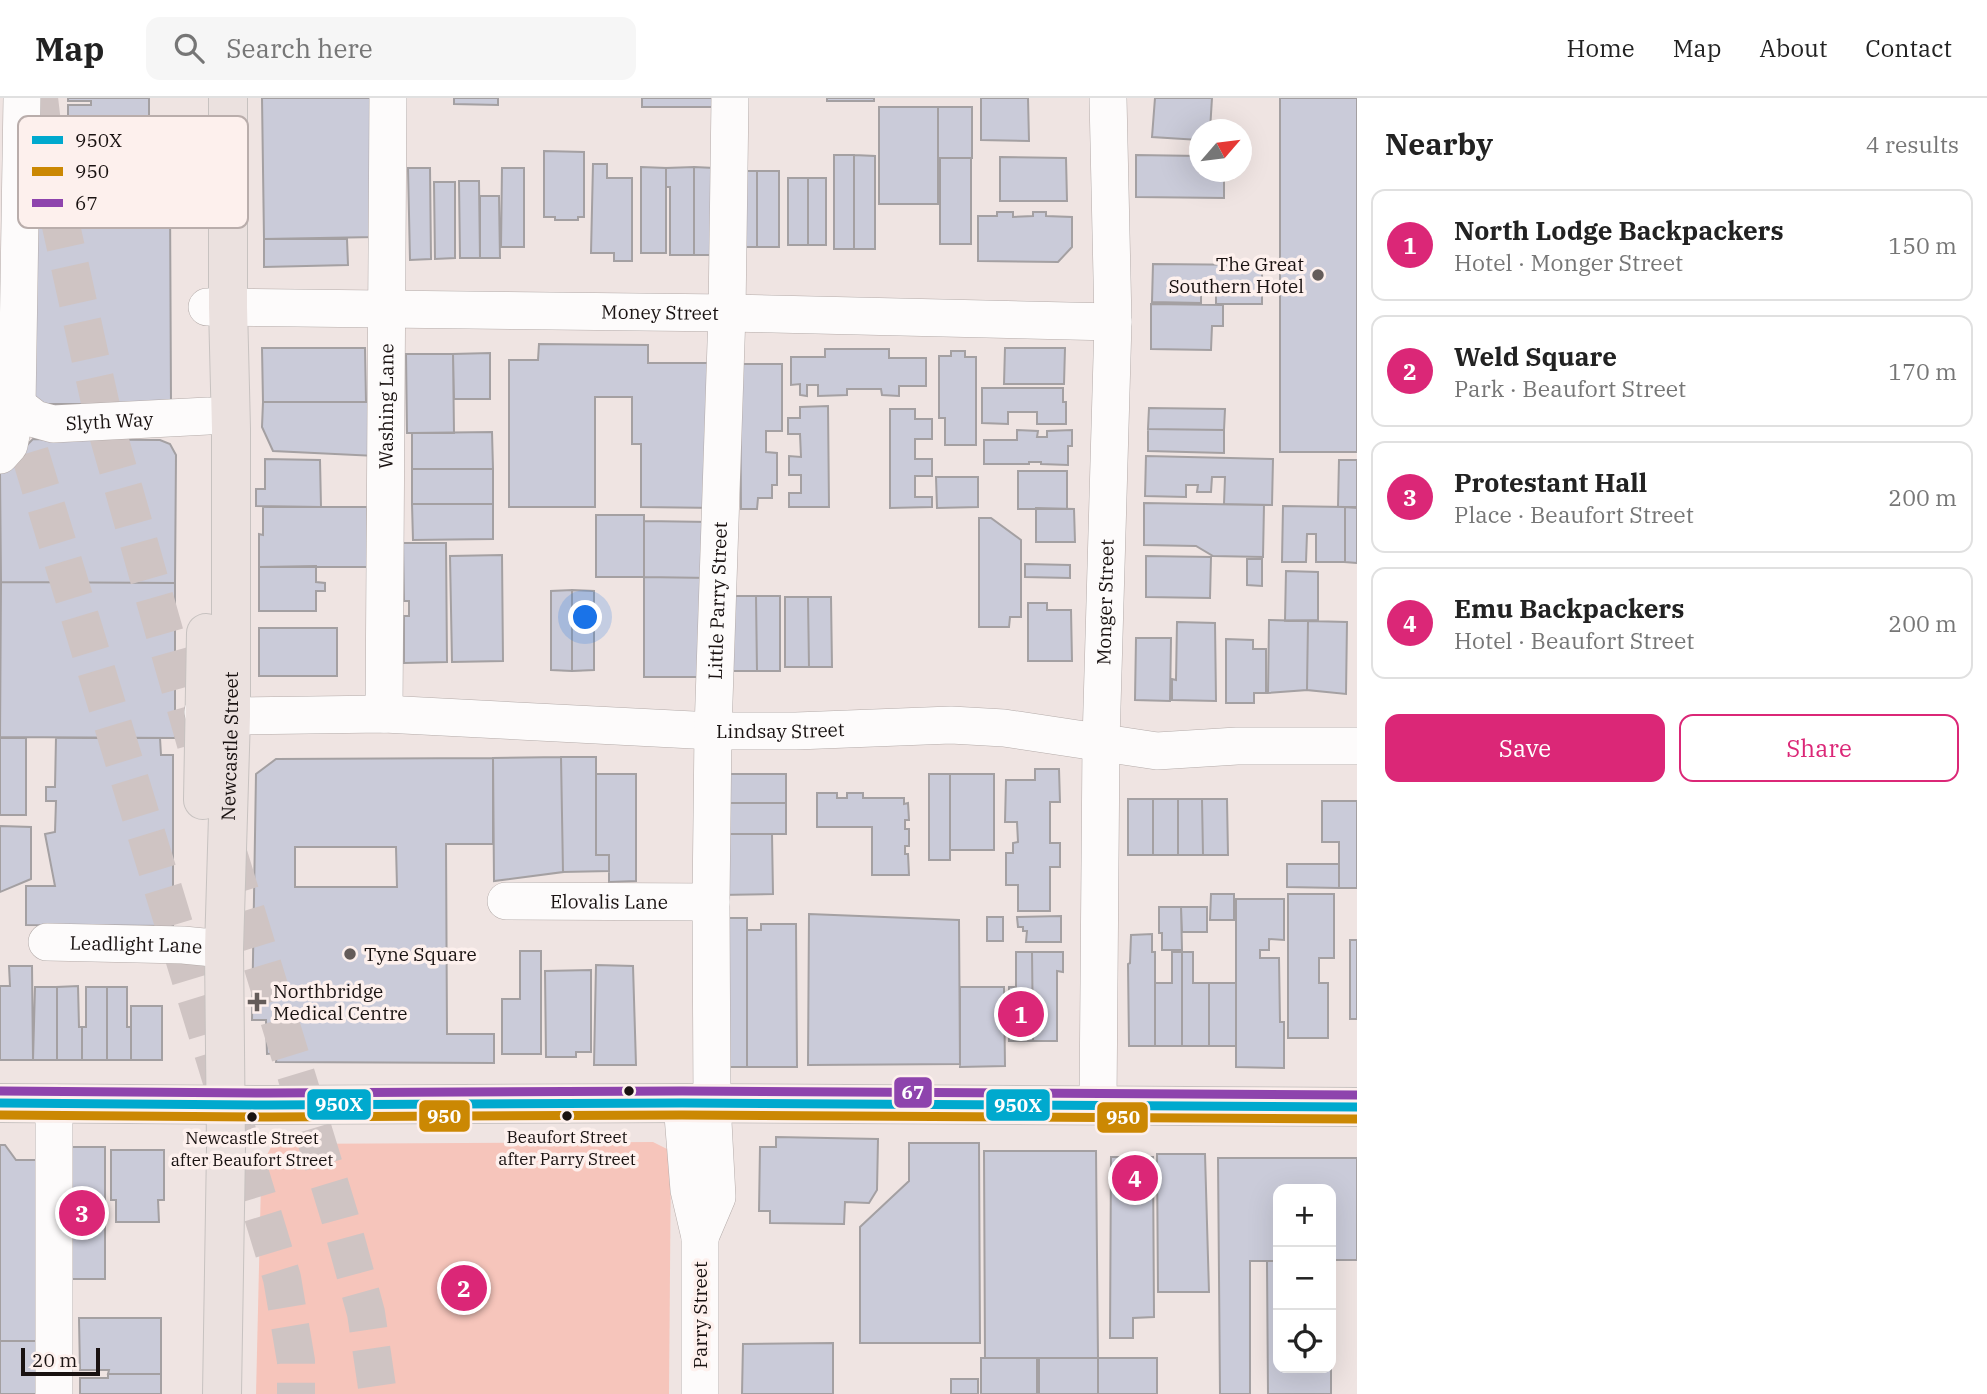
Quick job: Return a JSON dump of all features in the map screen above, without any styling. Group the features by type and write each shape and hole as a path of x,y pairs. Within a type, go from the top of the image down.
{"main road":[{"name":"Newcastle Street","path":"205,98 206,116"},
{"name":"Newcastle Street","path":"227,116 228,98"},
{"name":"Newcastle Street","path":"212,228 217,307 231,429 217,714 213,948 212,1105 222,1394"},
{"name":"Newcastle Street","path":"217,714 206,624 208,416 221,228"},
{"path":"0,1103 1098,1104 1357,1107"},
{"name":"Newcastle Street","path":"197,1394 212,1105"}],"street":[{"path":"22,98 22,116"},
{"name":"Washing Lane","path":"384,713 388,98"},
{"name":"Little Parry Street","path":"697,1103 711,902 730,98"},
{"name":"Monger Street","path":"1098,1104 1101,742 1113,323 1108,98"},
{"path":"0,455 9,445 17,405 20,228"},
{"name":"Money Street","path":"217,307 727,313 1113,323"},
{"name":"Slyth Way","path":"17,405 35,419 53,424 208,416"},
{"name":"Lindsay Street","path":"217,714 384,713 713,731 951,725 1004,728 1157,751 1237,746 1357,746"},
{"name":"Elovalis Lane","path":"506,901 711,902"},
{"name":"Leadlight Lane","path":"47,942 213,948"},
{"path":"54,1103 54,1394"},
{"name":"Parry Street","path":"697,1103 689,1190 701,1237 700,1394"}],"shaded area":[{"path":"653,1142 671,1151 669,1394 256,1394 261,1182 271,1147 279,1144"}],"building":[{"path":"68,98 149,98 149,116 68,116 68,105 91,105 91,101 68,101"},
{"path":"262,98 374,98 375,237 264,239"},
{"path":"454,98 498,98 498,105 454,104"},
{"path":"642,98 727,98 727,107 642,107"},
{"path":"827,98 874,98 874,101 827,101"},
{"path":"981,98 1028,98 1029,141 981,140"},
{"path":"1155,98 1212,98 1211,119 1189,119 1189,139 1152,137"},
{"name":"The Great Southern Hotel","path":"1280,98 1357,98 1357,452 1280,452"},
{"path":"879,107 938,107 938,204 879,204"},
{"path":"938,107 972,107 972,158 938,158"},
{"path":"544,151 584,152 584,217 578,217 578,220 555,220 555,217 544,217"},
{"path":"834,155 854,155 854,249 834,249"},
{"path":"854,155 875,156 875,249 854,249"},
{"path":"1136,155 1189,156 1189,182 1224,182 1224,198 1136,197"},
{"path":"1000,157 1066,158 1067,201 1000,201"},
{"path":"940,158 971,158 971,244 940,244"},
{"path":"593,164 607,164 607,178 632,178 632,261 614,261 614,253 591,253"},
{"path":"641,167 666,168 666,253 641,253"},
{"path":"694,167 714,168 714,255 694,255"},
{"path":"694,167 694,255 670,255 670,187 666,187 666,168"},
{"path":"408,168 430,168 431,259 410,260"},
{"path":"502,168 524,168 524,247 501,247"},
{"path":"735,171 757,171 757,247 735,247"},
{"path":"757,171 779,171 779,247 757,247"},
{"path":"788,178 808,178 808,245 788,245"},
{"path":"808,178 826,178 826,245 808,245"},
{"path":"459,181 479,181 480,258 460,258"},
{"path":"434,182 455,182 455,258 435,259"},
{"path":"480,196 499,196 500,258 480,258"},
{"path":"997,212 1013,212 1013,217 1046,212 1046,216 1072,217 1072,247 1058,262 978,261 978,216 997,216"},
{"path":"28,228 170,228 171,404 42,404 22,386"},
{"path":"264,239 347,239 348,265 264,267"},
{"path":"1153,264 1262,265 1262,304 1216,304 1216,292 1201,291 1201,303 1152,302"},
{"path":"1151,304 1223,305 1223,326 1212,326 1211,350 1151,349"},
{"path":"539,344 648,345 648,363 717,363 717,508 641,507 641,444 632,444 632,397 595,397 595,507 509,507 509,360 538,360"},
{"path":"262,348 365,348 366,402 263,402"},
{"path":"1005,348 1065,348 1064,384 1004,384"},
{"path":"825,349 889,349 889,358 926,358 926,386 899,386 899,396 882,395 881,389 847,389 847,395 818,396 818,385 807,385 807,396 800,395 800,384 791,385 791,357 825,357"},
{"path":"951,351 965,351 965,357 976,357 976,445 945,445 945,418 939,418 939,356 951,356"},
{"path":"490,353 490,399 454,399 453,354"},
{"path":"406,354 453,354 454,433 407,433"},
{"path":"740,364 782,364 782,431 766,431 766,452 777,453 777,485 772,485 772,498 758,498 757,509 741,509"},
{"path":"982,388 1063,388 1066,424 1037,424 1037,412 1008,412 1008,424 982,423"},
{"path":"263,402 376,402 376,456 273,451 262,427"},
{"path":"828,406 829,507 789,507 789,493 801,493 801,475 789,475 789,456 801,457 800,434 788,434 788,418 800,418 800,407"},
{"path":"1149,408 1225,409 1224,430 1148,429"},
{"path":"890,409 915,409 915,419 932,419 932,439 915,439 915,459 932,459 932,476 915,476 915,497 932,497 932,507 890,508"},
{"path":"1148,429 1224,430 1224,453 1148,451"},
{"path":"1017,430 1038,431 1037,437 1047,437 1047,431 1072,430 1072,446 1068,446 1068,465 1041,462 984,464 984,440 1017,440"},
{"path":"492,432 493,469 412,469 412,433"},
{"path":"33,439 160,440 170,444 176,455 175,583 1,582 0,472"},
{"path":"1146,456 1273,459 1272,505 1224,504 1225,477 1212,477 1211,492 1197,492 1198,485 1186,485 1186,497 1145,496"},
{"path":"265,459 320,460 321,507 256,506 256,489 265,489"},
{"path":"1339,460 1357,460 1357,507 1338,507"},
{"path":"412,469 493,469 493,504 412,504"},
{"path":"1018,471 1067,471 1067,509 1018,509"},
{"path":"936,477 978,477 978,507 937,508"},
{"path":"1144,503 1264,505 1263,557 1213,556 1196,546 1144,545"},
{"path":"412,504 493,504 493,539 413,540"},
{"path":"1283,506 1345,507 1345,562 1316,562 1316,534 1307,534 1306,562 1282,562"},
{"path":"263,507 367,507 367,567 259,567 259,534 263,535"},
{"path":"1345,507 1357,508 1357,563 1345,562"},
{"path":"1036,508 1074,509 1075,542 1036,542"},
{"path":"596,515 644,515 644,577 596,577"},
{"path":"979,518 991,518 1021,540 1021,617 1010,617 1009,627 979,627"},
{"path":"644,521 710,522 710,578 644,577"},
{"path":"403,543 446,543 447,662 404,663 404,616 409,616 409,601 404,601"},
{"path":"502,555 503,661 452,662 450,556"},
{"path":"1146,556 1211,557 1210,598 1146,597"},
{"path":"1247,559 1262,559 1262,586 1247,585"},
{"path":"1025,564 1070,565 1070,578 1025,577"},
{"path":"316,566 316,582 325,583 325,591 316,591 316,611 259,611 259,567"},
{"path":"1286,571 1318,572 1318,620 1285,621"},
{"path":"644,577 710,578 708,677 644,677"},
{"path":"1,582 175,583 175,738 0,737"},
{"path":"572,590 572,671 551,670 551,591"},
{"path":"572,590 594,591 594,670 572,671"},
{"path":"731,596 756,596 757,671 732,671"},
{"path":"756,596 780,596 780,671 757,671"},
{"path":"785,597 808,597 809,667 785,667"},
{"path":"808,597 831,597 832,667 809,667"},
{"path":"1028,603 1047,603 1047,610 1071,610 1072,661 1028,661"},
{"path":"1269,620 1308,621 1307,690 1268,693"},
{"path":"1308,621 1347,622 1346,694 1307,690"},
{"path":"1177,622 1215,623 1216,701 1172,700 1172,679 1176,680"},
{"path":"259,628 337,628 337,676 259,676"},
{"path":"1136,638 1171,638 1170,701 1135,700"},
{"path":"1226,639 1253,640 1253,649 1266,649 1266,693 1254,693 1254,703 1226,703"},
{"path":"0,738 26,738 26,815 0,815"},
{"path":"56,738 160,738 161,755 173,755 173,926 26,925 26,886 55,886 45,834 55,832 56,801 46,801 46,787 55,787"},
{"path":"561,757 563,872 494,881 493,758"},
{"path":"561,757 596,757 596,855 609,855 609,871 563,872"},
{"name":"Tyne Square","path":"493,758 493,844 446,844 447,1034 494,1034 494,1063 276,1062 277,1053 267,1054 266,1020 252,1020 256,774 276,759","holes":["295,847 396,847 397,887 295,887"]},
{"path":"1035,769 1059,769 1060,802 1050,802 1050,843 1060,843 1060,867 1050,867 1050,911 1018,911 1018,885 1006,885 1006,853 1013,853 1013,843 1018,842 1017,822 1005,822 1006,780 1035,780"},
{"path":"596,774 636,774 636,881 609,882 609,855 596,855"},
{"path":"719,774 786,774 786,803 719,803"},
{"path":"929,774 950,774 950,860 929,860"},
{"path":"950,774 994,774 994,850 950,850"},
{"path":"817,793 837,793 837,798 847,798 847,793 863,793 863,798 904,798 904,804 908,803 909,820 905,820 905,829 909,829 909,846 905,846 905,854 908,854 909,875 872,875 872,827 817,827"},
{"path":"1128,799 1153,799 1153,855 1128,855"},
{"path":"1153,799 1178,799 1178,855 1153,855"},
{"path":"1178,799 1202,799 1203,855 1178,855"},
{"path":"1202,799 1227,799 1228,855 1203,855"},
{"path":"1322,801 1357,801 1357,888 1339,888 1339,842 1322,842"},
{"path":"719,803 786,803 786,834 720,834"},
{"path":"0,826 31,827 31,879 0,892"},
{"path":"720,834 772,834 773,894 720,895"},
{"path":"1287,864 1339,864 1339,888 1287,887"},
{"path":"1211,894 1234,894 1234,920 1210,920"},
{"path":"1288,894 1334,894 1334,958 1319,958 1319,983 1328,983 1328,1038 1288,1038"},
{"path":"1236,899 1284,899 1284,940 1269,939 1269,950 1260,950 1260,958 1279,958 1284,1068 1236,1067"},
{"path":"1159,907 1181,907 1182,950 1162,950"},
{"path":"1181,907 1207,907 1207,932 1182,932"},
{"path":"809,914 959,920 960,1064 808,1065"},
{"path":"1061,916 1061,942 1026,942 1027,931 1018,927 1017,917"},
{"path":"987,917 1003,917 1003,941 987,941"},
{"path":"716,918 747,918 747,1067 717,1067"},
{"path":"761,924 796,924 797,1067 747,1067 747,930 761,930"},
{"path":"1152,934 1152,952 1155,952 1155,1046 1129,1046 1128,964 1131,935"},
{"path":"1350,940 1357,940 1357,1019 1350,1019"},
{"path":"520,951 541,951 541,1054 502,1054 502,999 520,999"},
{"path":"1016,952 1032,952 1033,1041 1009,1041 1009,987 1016,987"},
{"path":"1032,952 1063,952 1063,972 1057,971 1057,1041 1033,1041"},
{"path":"1172,952 1182,952 1182,1046 1155,1046 1155,983 1172,983"},
{"path":"1182,952 1193,952 1193,983 1209,983 1209,1046 1182,1046"},
{"path":"596,965 633,966 636,1065 594,1065"},
{"path":"9,966 32,966 33,1060 0,1060 0,986 10,986"},
{"path":"591,970 591,1052 576,1052 576,1057 546,1057 545,971"},
{"path":"1209,983 1236,983 1236,1046 1209,1046"},
{"path":"78,986 82,1060 57,1060 57,987"},
{"path":"35,987 57,987 57,1060 33,1060"},
{"path":"86,987 107,987 107,1060 82,1060 82,1027 86,1027"},
{"path":"107,987 127,987 127,1027 131,1027 131,1060 107,1060"},
{"path":"960,987 1004,987 1005,1066 960,1067"},
{"path":"131,1006 162,1006 162,1060 131,1060"},
{"path":"776,1137 878,1139 877,1190 869,1203 845,1202 844,1224 770,1223 770,1211 759,1211 760,1147 776,1147"},
{"path":"909,1143 979,1143 980,1343 860,1343 860,1227 909,1181"},
{"path":"0,1145 5,1145 16,1160 47,1160 48,1341 0,1341"},
{"path":"58,1147 105,1147 105,1279 59,1279"},
{"path":"111,1150 164,1150 164,1200 158,1200 159,1222 116,1222 116,1200 111,1200"},
{"path":"984,1151 1096,1151 1098,1358 985,1358"},
{"path":"1157,1154 1205,1154 1209,1292 1158,1292"},
{"path":"1111,1157 1153,1157 1154,1317 1133,1318 1133,1338 1110,1338"},
{"path":"1218,1158 1357,1158 1357,1260 1336,1260 1336,1184 1273,1184 1273,1261 1250,1261 1250,1394 1220,1394"},
{"path":"1267,1261 1273,1261 1273,1373 1331,1373 1331,1394 1268,1394"},
{"path":"79,1318 161,1318 161,1374 108,1374 109,1370 80,1370"},
{"path":"0,1341 44,1341 44,1394 0,1394"},
{"path":"833,1343 833,1394 742,1394 743,1344"},
{"path":"981,1358 1037,1358 1037,1394 981,1394"},
{"path":"1039,1358 1098,1358 1098,1394 1039,1394"},
{"path":"1098,1358 1157,1358 1157,1394 1098,1394"},
{"path":"108,1374 161,1374 161,1394 80,1394 80,1378 108,1378"},
{"path":"951,1379 978,1379 978,1394 951,1394"}],"tunnel":[{"path":"39,98 41,116"},
{"path":"61,228 104,420 200,758"},
{"path":"13,398 282,1278 296,1361 296,1394"},
{"path":"229,856 340,1218 366,1313 378,1394"}],"transit line":[{"name":"67","path":"0,1091 1357,1095"},
{"name":"950X","path":"0,1103 1357,1107"},
{"name":"950","path":"0,1115 1357,1119"}],"place":[{"name":"The Great Southern Hotel","path":"1318,275"},
{"name":"Tyne Square","path":"350,954"},
{"name":"Northbridge Medical Centre","path":"257,1002"},
{"name":"North Lodge Backpackers","path":"1021,1014"},
{"name":"Beaufort Street after Parry Street","path":"567,1116"},
{"name":"Newcastle Street after Beaufort Street","path":"252,1117"},
{"name":"Emu Backpackers","path":"1135,1178"},
{"name":"Protestant Hall","path":"82,1213"},
{"name":"Weld Square","path":"464,1288"}]}
